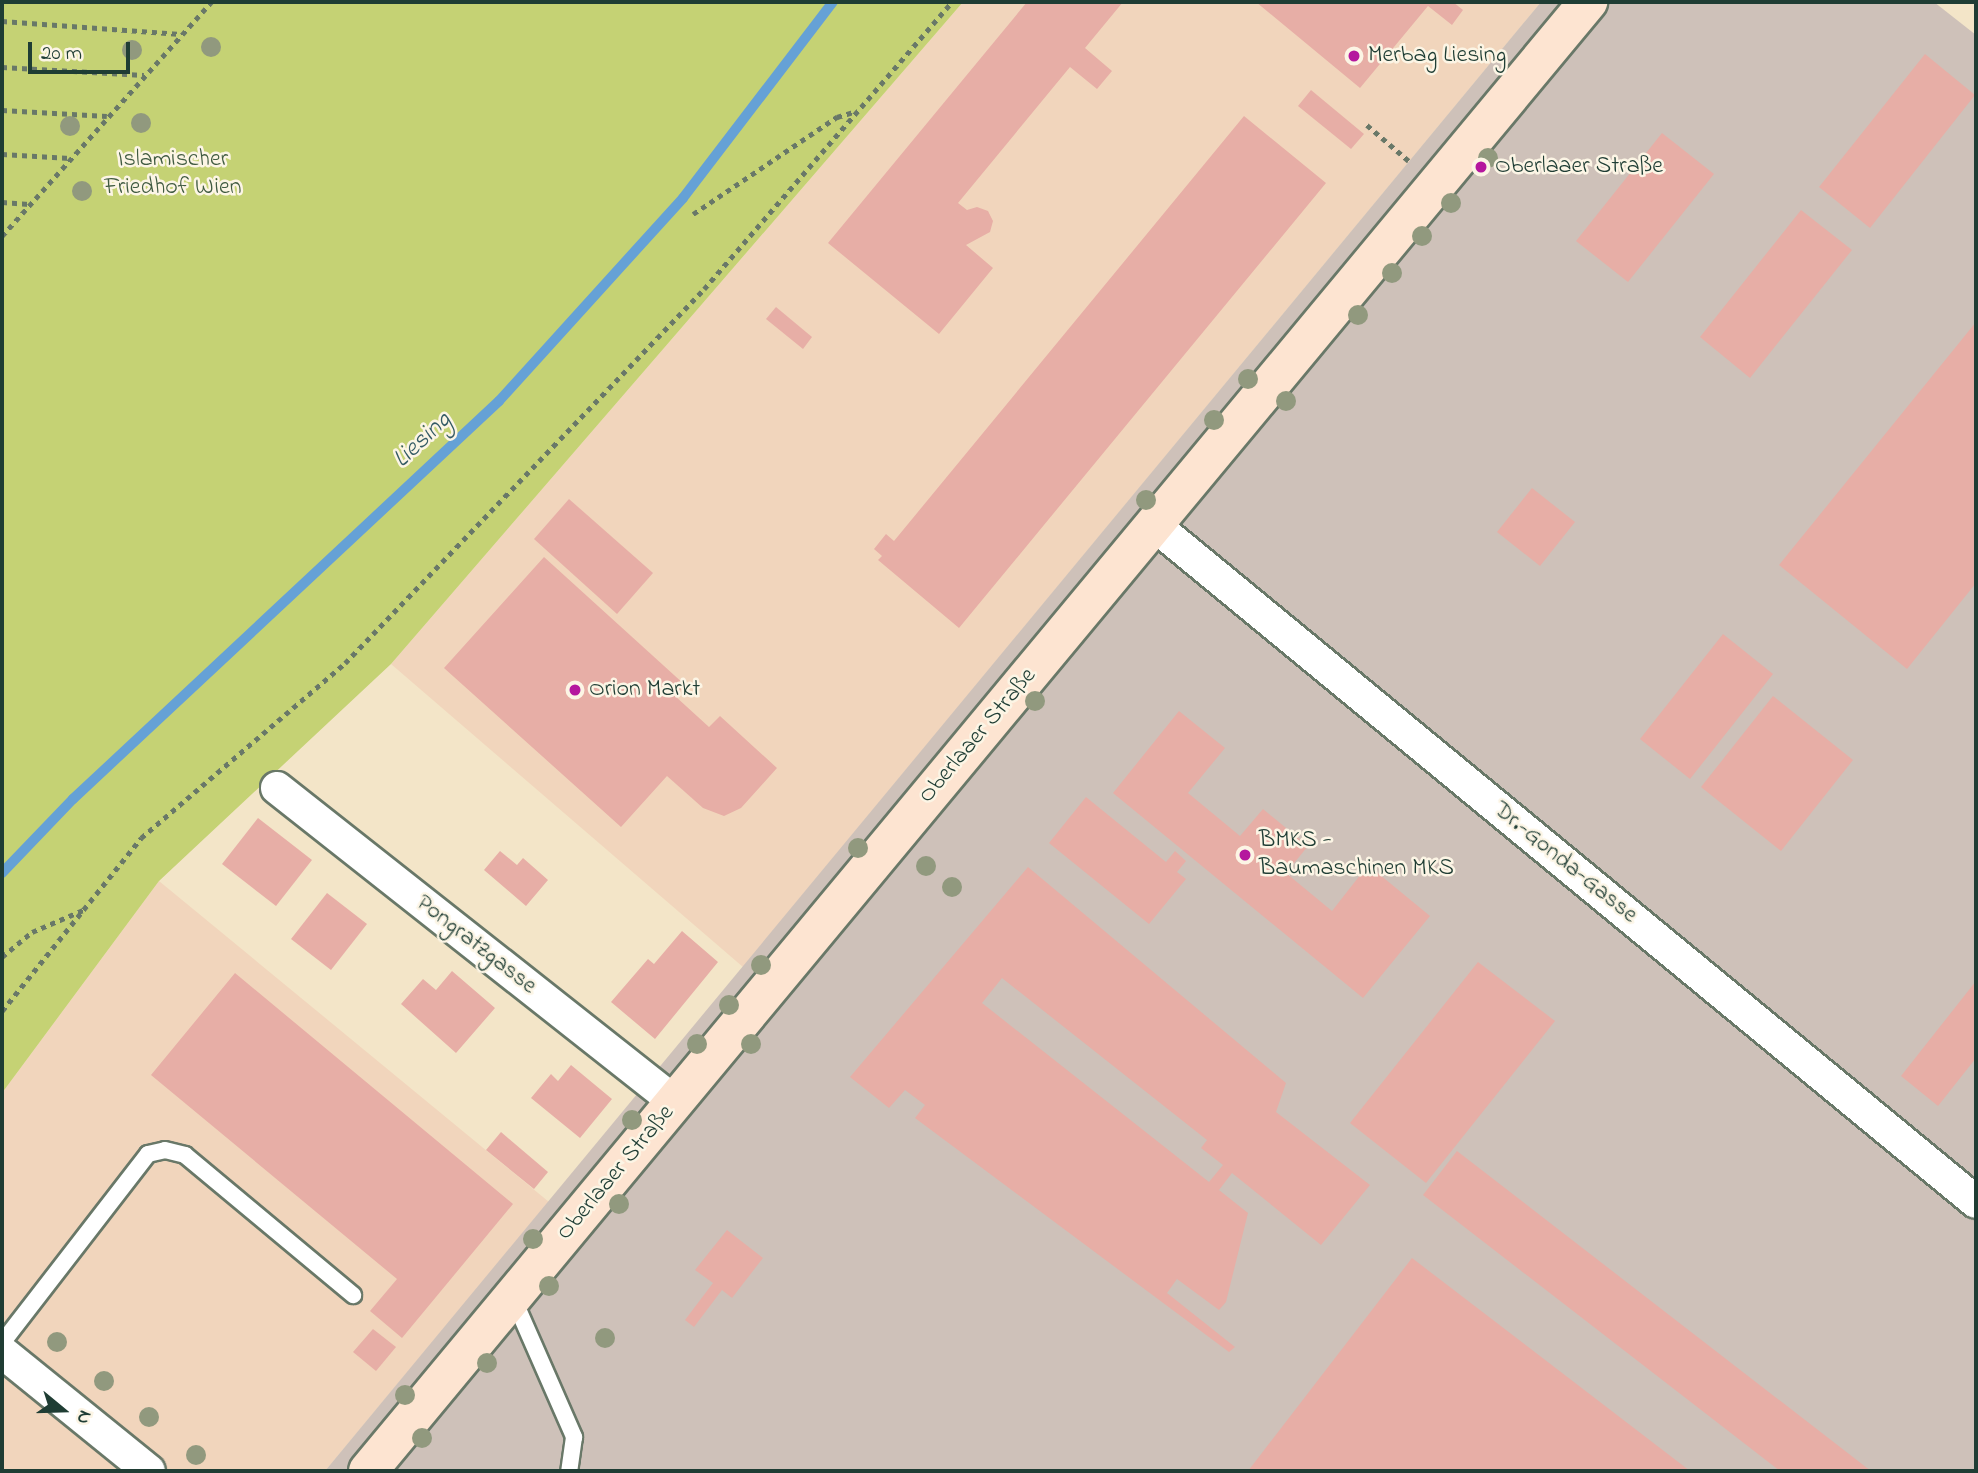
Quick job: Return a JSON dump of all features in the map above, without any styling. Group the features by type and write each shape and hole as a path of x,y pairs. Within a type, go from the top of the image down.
{"main road":[{"name":"Oberlaaer Straße","path":"368,1471 1588,2"}],"street":[{"name":"Dr.-Gonda-Gasse","path":"1153,524 1976,1202"},
{"name":"Pongratzgasse","path":"277,788 675,1102"},
{"path":"2,1352 149,1471"}],"lane":[{"path":"2,1343 148,1154 165,1150 185,1155 353,1295"},
{"path":"513,1297 574,1437 569,1471"}],"path":[{"path":"2,236 211,2"},
{"path":"2,1011 141,838 345,663 704,289 953,2"},
{"path":"2,21 182,34"},
{"path":"2,67 145,75"},
{"path":"2,110 108,117"},
{"path":"693,214 837,117 859,110"},
{"path":"1367,125 1412,164"},
{"path":"2,154 71,159"},
{"path":"2,202 30,204"},
{"path":"2,957 32,932 84,909"}],"shaded area":[{"path":"963,2 1541,2 743,967 391,664"},
{"path":"1541,2 1934,2 1976,35 1976,1471 325,1471"},
{"path":"159,881 549,1202 325,1471 2,1471 2,1093"}],"green space":[{"name":"Islamischer Friedhof Wien","path":"2,2 963,2 391,664 159,881 2,1093"}],"building":[{"path":"1027,2 1123,2 1085,48 1112,71 1097,89 1070,67 958,203 967,210 977,207 988,211 993,221 990,232 966,245 993,268 939,334 828,243"},
{"name":"Merbag Liesing","path":"1256,2 1453,2 1463,10 1452,25 1428,6 1360,88"},
{"path":"1925,54 1975,95 1870,228 1819,187"},
{"path":"1311,90 1364,134 1351,149 1298,106"},
{"path":"1244,116 1326,183 959,628 878,560 882,556 874,549 886,534 894,541"},
{"path":"1662,133 1714,174 1628,282 1576,241"},
{"path":"1801,210 1852,250 1750,378 1700,337"},
{"path":"776,307 812,337 803,349 766,319"},
{"path":"1976,322 1976,583 1907,669 1779,565"},
{"path":"1532,488 1575,522 1540,566 1497,532"},
{"path":"569,499 653,573 617,614 534,539"},
{"name":"Orion Markt","path":"544,557 685,685 675,696 709,727 720,716 777,768 741,808 724,816 703,808 667,776 621,827 444,668"},
{"path":"1723,634 1773,674 1690,779 1640,739"},
{"path":"1773,696 1853,760 1781,851 1701,787"},
{"name":"BMKS - Baumaschinen MKS","path":"1179,711 1225,748 1188,793 1240,836 1263,809 1308,846 1286,873 1332,911 1368,865 1430,916 1363,998 1113,793"},
{"path":"1086,797 1166,862 1175,851 1186,861 1177,872 1186,879 1149,924 1049,843"},
{"path":"258,818 312,860 276,906 222,864"},
{"path":"500,851 517,865 523,858 548,880 526,906 484,870"},
{"path":"1028,867 1286,1083 1276,1112 1370,1185 1321,1245 1232,1173 1219,1190 1248,1213 1226,1302 1219,1310 1177,1279 1167,1293 1235,1347 1229,1352 915,1118 925,1105 905,1090 889,1108 850,1077","holes":["1002,978 1207,1140 1201,1148 1223,1165 1209,1182 982,1003"]},
{"path":"327,893 367,924 331,970 291,939"},
{"path":"682,931 718,962 655,1039 611,1002 648,959 654,964"},
{"path":"1478,962 1555,1021 1426,1183 1350,1123"},
{"path":"452,971 495,1008 456,1053 401,1004 423,979 436,990"},
{"path":"235,973 513,1204 402,1338 370,1311 397,1279 151,1075"},
{"path":"1976,981 1976,1058 1938,1106 1901,1076"},
{"path":"571,1065 612,1099 580,1138 531,1098 551,1074 558,1081"},
{"path":"501,1132 548,1172 534,1189 486,1150"},
{"path":"1457,1151 1871,1471 1780,1471 1423,1195"},
{"path":"727,1230 763,1258 732,1298 722,1290 694,1327 685,1320 713,1283 695,1270"},
{"path":"1412,1258 1690,1471 1248,1471"},
{"path":"373,1329 396,1347 376,1371 353,1352"}],"waterway":[{"name":"Liesing","path":"2,873 73,799 499,401 683,198 833,2"}],"place":[{"name":"Merbag Liesing","path":"1354,56"},
{"name":"Oberlaaer Straße","path":"1481,167"},
{"name":"Orion Markt","path":"575,690"},
{"name":"BMKS - Baumaschinen MKS","path":"1245,855"}]}
